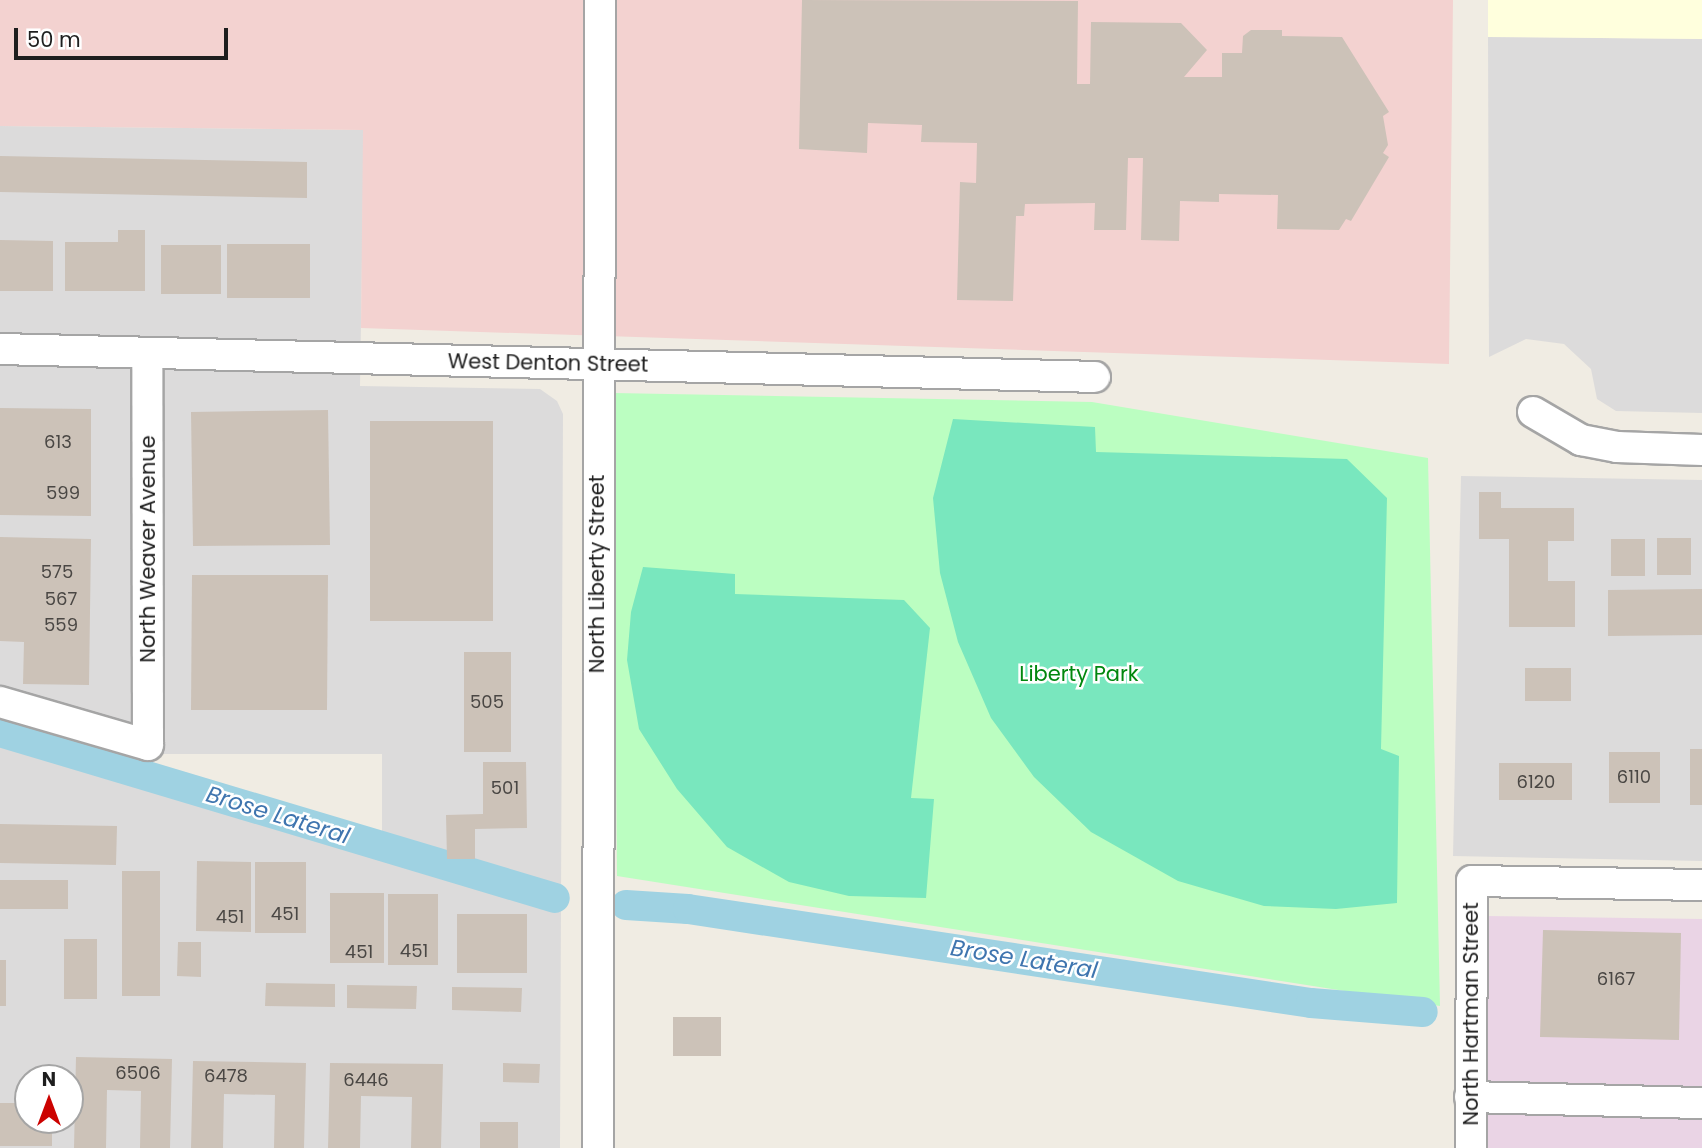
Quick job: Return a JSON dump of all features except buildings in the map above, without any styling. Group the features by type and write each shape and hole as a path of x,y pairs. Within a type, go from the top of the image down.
{"street":[{"name":"North Liberty Street","path":"598,1148 596,364 600,0"},
{"name":"West Denton Street","path":"0,349 1095,377"},
{"name":"North Weaver Avenue","path":"0,702 148,745 147,353"},
{"path":"1533,412 1581,440 1617,447 1702,450"},
{"name":"North Hartman Street","path":"1471,1148 1472,881 1702,885"},
{"path":"1470,1097 1702,1103"}],"shaded area":[{"path":"0,0 1453,0 1449,364 361,328 363,130 0,126"},
{"path":"1488,0 1702,0 1702,39 1488,37"},
{"path":"1488,37 1702,39 1702,413 1616,411 1597,399 1591,369 1564,344 1526,339 1489,357"},
{"path":"0,126 364,130 360,386 540,389 557,401 563,414 560,1148 0,1148","holes":["112,754 382,754 382,850"]},
{"path":"1461,476 1702,480 1702,861 1453,856"},
{"path":"1485,916 1702,919 1702,1148 1482,1148"}],"green space":[{"name":"Liberty Park","path":"613,393 1092,402 1428,458 1440,1006 617,876"},
{"path":"953,419 1095,427 1096,452 1347,459 1387,498 1381,749 1399,756 1397,903 1336,909 1264,906 1178,881 1091,832 1034,777 991,718 958,642 940,573 933,498"},
{"path":"643,567 735,574 735,594 904,600 930,628 911,798 934,799 926,898 849,896 789,882 727,847 677,789 639,729 627,660 631,612"}],"waterway":[{"name":"Brose Lateral","path":"0,732 555,898"},
{"name":"Brose Lateral","path":"626,905 688,909 1311,1003 1423,1012"}]}
